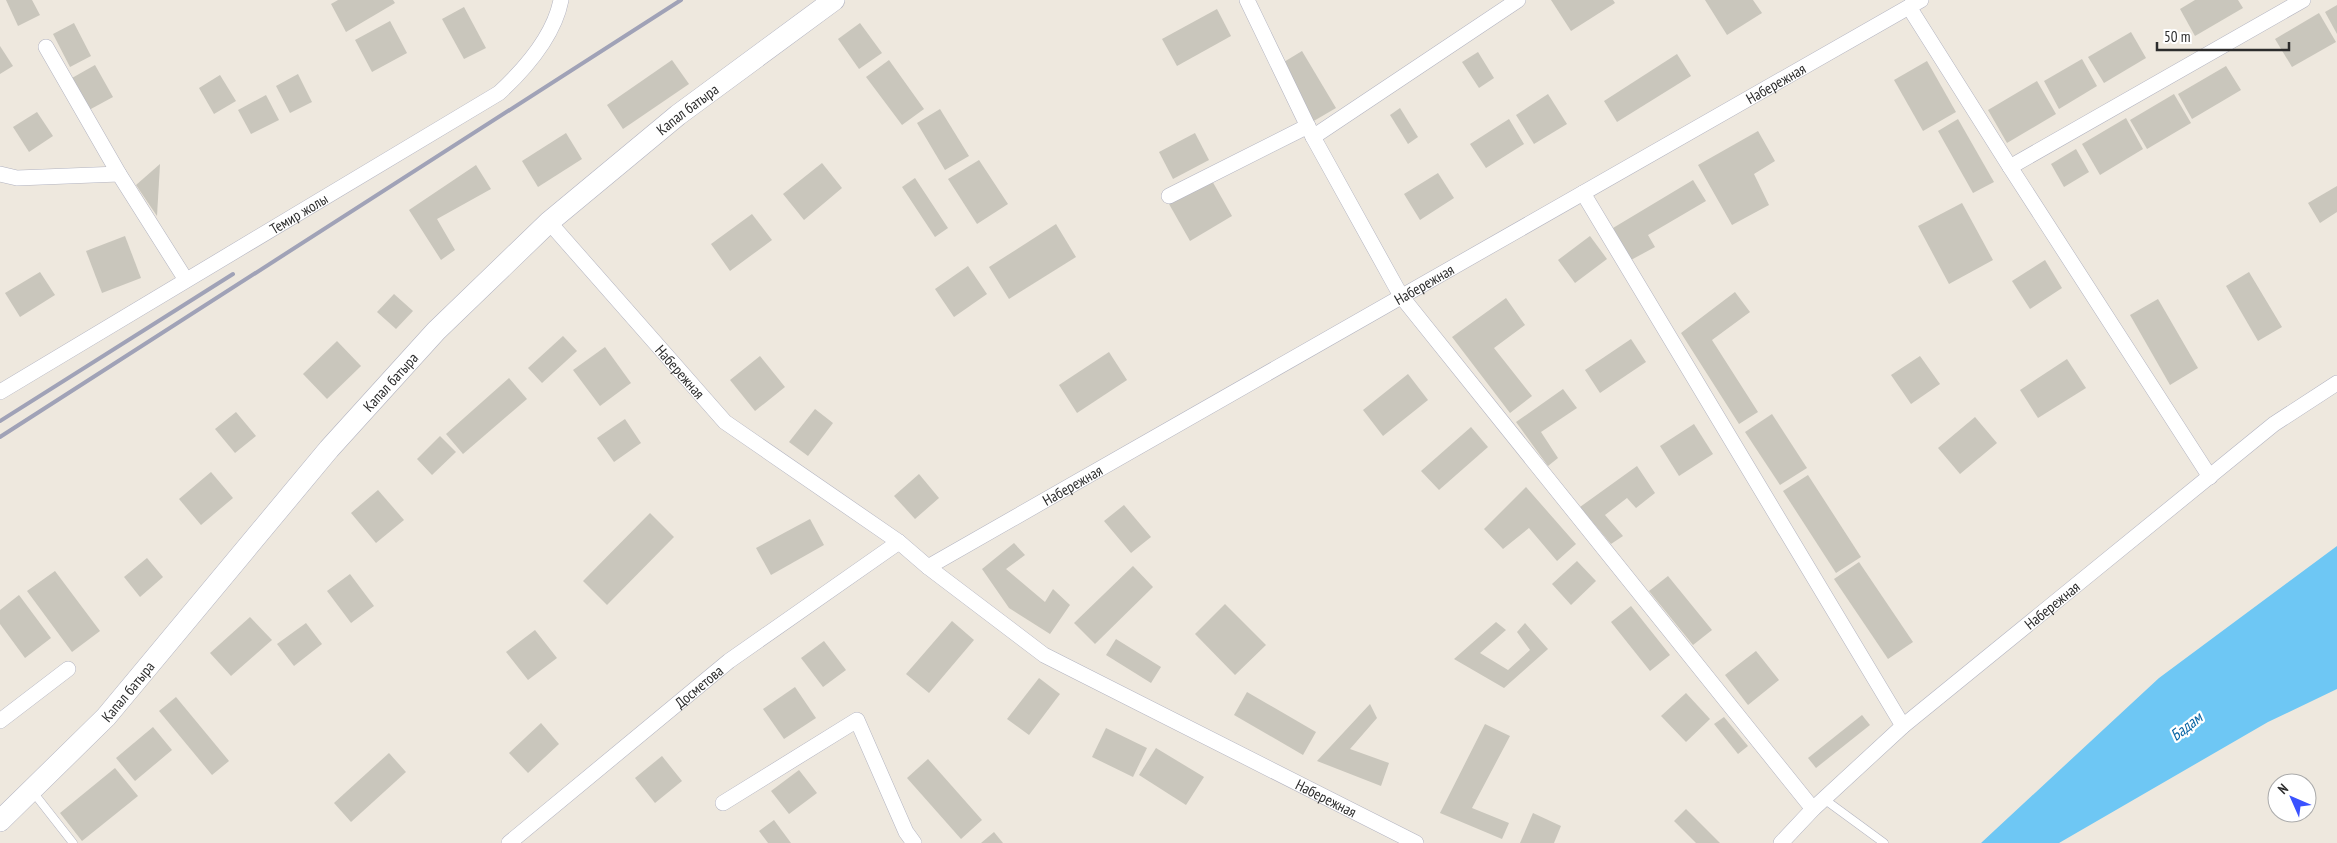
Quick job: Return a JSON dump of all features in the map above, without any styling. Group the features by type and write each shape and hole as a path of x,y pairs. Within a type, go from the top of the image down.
{"main road":[{"name":"Капал батыра","path":"0,821 106,717 329,449 436,331 549,222 678,115 834,0"}],"street":[{"name":"Темир жолы","path":"0,392 499,92 524,69 558,17 561,0"},
{"path":"1247,0 1310,131 1401,296 1818,804"},
{"path":"1169,196 1310,131 1518,0"},
{"path":"2010,167 2303,0"},
{"path":"1915,3 2010,167 2210,477"},
{"name":"Набережная","path":"928,567 1915,3"},
{"path":"46,47 119,174 186,280"},
{"path":"0,174 17,178 119,174"},
{"path":"1583,193 1903,726"},
{"name":"Набережная","path":"549,222 725,422 900,542 928,567 1044,655 1416,843"},
{"name":"Набережная","path":"1781,843 1818,804 1903,726 2274,424 2337,383"},
{"name":"Досметова","path":"509,843 730,661 900,542"},
{"path":"0,722 68,669"},
{"path":"723,803 857,720 906,832 914,843"}],"lane":[{"path":"32,790 73,843"},
{"path":"1818,804 1884,843"}],"water":[{"name":"Бадам","path":"2337,546 2337,689 2268,722 2059,843 1981,843 2159,678"}],"building":[{"path":"6,0 32,0 40,15 18,26"},
{"path":"338,0 393,0 395,3 346,32 331,4"},
{"path":"1551,0 1613,0 1615,3 1571,31"},
{"path":"1705,0 1753,0 1762,13 1727,35"},
{"path":"2195,0 2238,0 2243,8 2195,36 2180,9"},
{"path":"2337,5 2337,34 2325,12"},
{"path":"464,7 486,48 464,59 442,19"},
{"path":"1217,9 1231,36 1177,66 1162,39"},
{"path":"2319,13 2336,42 2292,67 2275,39"},
{"path":"390,21 407,53 372,72 355,40"},
{"path":"74,23 91,56 70,67 53,34"},
{"path":"860,23 882,53 859,69 838,39"},
{"path":"2131,32 2146,58 2104,83 2088,57"},
{"path":"0,46 13,66 0,74"},
{"path":"1302,51 1336,108 1312,122 1279,65"},
{"path":"1478,52 1494,78 1479,88 1462,62"},
{"path":"1677,54 1691,76 1617,122 1604,101"},
{"path":"2082,59 2097,86 2059,109 2044,81"},
{"path":"672,60 689,84 623,129 607,105"},
{"path":"889,60 924,109 902,125 866,77"},
{"path":"1927,61 1956,112 1923,131 1894,80"},
{"path":"95,65 113,97 89,110 72,78"},
{"path":"2226,66 2241,90 2192,119 2178,94"},
{"path":"298,74 312,102 290,113 276,86"},
{"path":"220,75 236,101 214,114 199,88"},
{"path":"2037,81 2056,114 2007,143 1988,110"},
{"path":"1548,94 1567,124 1534,144 1516,115"},
{"path":"2174,94 2191,123 2147,149 2130,120"},
{"path":"266,95 279,120 251,134 238,110"},
{"path":"1400,108 1418,137 1408,144 1390,115"},
{"path":"940,109 969,156 945,170 917,123"},
{"path":"37,112 53,136 29,152 13,127"},
{"path":"2126,118 2143,149 2100,175 2082,144"},
{"path":"1509,119 1524,144 1486,168 1470,144"},
{"path":"1958,119 1994,182 1973,193 1938,131"},
{"path":"1758,131 1775,161 1754,174 1769,205 1732,225 1698,165"},
{"path":"566,133 582,159 538,187 522,161"},
{"path":"1195,133 1209,160 1173,179 1159,152"},
{"path":"2076,149 2089,172 2064,187 2051,164"},
{"path":"979,160 1008,204 977,224 948,179"},
{"path":"822,163 842,188 804,220 783,194"},
{"path":"160,164 157,216 136,185"},
{"path":"476,165 491,189 437,219 455,250 441,260 409,210"},
{"path":"1438,173 1454,198 1420,220 1404,194"},
{"path":"915,178 948,228 935,237 902,187"},
{"path":"1211,179 1232,216 1190,241 1169,204"},
{"path":"1693,180 1706,201 1648,235 1655,247 1631,260 1613,228"},
{"path":"2337,186 2337,212 2320,223 2308,203"},
{"path":"1962,203 1993,260 1949,284 1918,226"},
{"path":"752,214 772,240 730,271 711,244"},
{"path":"1056,224 1076,257 1009,299 989,267"},
{"path":"125,236 141,278 102,293 86,251"},
{"path":"1590,236 1607,259 1575,283 1558,260"},
{"path":"2045,260 2062,288 2030,309 2012,281"},
{"path":"968,266 987,294 954,317 935,289"},
{"path":"40,272 55,295 20,317 5,293"},
{"path":"2249,272 2282,327 2258,341 2226,286"},
{"path":"1735,292 1750,312 1712,340 1758,412 1739,424 1681,333"},
{"path":"394,294 413,311 396,329 377,312"},
{"path":"1506,298 1525,325 1494,348 1532,396 1510,413 1452,337"},
{"path":"2158,299 2198,368 2170,385 2130,315"},
{"path":"563,336 577,351 542,383 528,368"},
{"path":"1631,339 1646,362 1600,393 1585,370"},
{"path":"337,341 361,366 327,399 303,374"},
{"path":"605,347 631,383 600,406 573,370"},
{"path":"1109,352 1127,380 1077,413 1059,385"},
{"path":"760,356 785,387 755,411 730,380"},
{"path":"1920,356 1940,384 1911,404 1891,375"},
{"path":"2067,359 2086,388 2038,418 2020,390"},
{"path":"1408,374 1428,400 1383,436 1363,410"},
{"path":"509,378 527,399 463,454 446,434"},
{"path":"1563,389 1577,408 1541,432 1558,458 1548,466 1516,422"},
{"path":"815,409 833,423 808,456 789,442"},
{"path":"236,412 256,436 235,453 215,429"},
{"path":"1772,414 1807,468 1780,485 1745,432"},
{"path":"1975,417 1997,443 1960,474 1938,448"},
{"path":"625,419 641,443 614,462 597,438"},
{"path":"1694,424 1713,454 1679,476 1660,446"},
{"path":"1471,427 1488,447 1439,490 1421,471"},
{"path":"440,436 456,452 432,475 417,459"},
{"path":"1637,466 1655,493 1636,508 1627,498 1605,515 1623,536 1611,544 1580,507"},
{"path":"211,472 233,498 201,525 179,499"},
{"path":"919,474 939,498 915,519 894,496"},
{"path":"1808,475 1861,557 1836,573 1783,491"},
{"path":"1526,487 1576,544 1557,561 1529,528 1503,549 1484,529"},
{"path":"378,490 404,520 376,543 351,513"},
{"path":"1124,505 1151,537 1131,553 1104,521"},
{"path":"650,513 674,537 607,605 583,581"},
{"path":"810,519 824,545 771,575 756,548"},
{"path":"1014,543 1025,555 1006,569 1045,602 1053,589 1070,605 1050,634 1009,608 982,569"},
{"path":"147,558 163,577 140,597 124,577"},
{"path":"1577,561 1596,581 1571,605 1552,584"},
{"path":"1859,562 1913,642 1888,659 1834,579"},
{"path":"1133,566 1153,587 1095,644 1074,623"},
{"path":"55,571 100,631 72,652 27,591"},
{"path":"350,574 374,606 351,623 327,591"},
{"path":"1668,576 1712,630 1693,645 1649,591"},
{"path":"19,595 51,638 25,658 0,624 0,610"},
{"path":"1225,604 1266,645 1235,675 1195,634"},
{"path":"1631,606 1670,655 1650,671 1611,622"},
{"path":"250,617 272,640 231,676 210,653"},
{"path":"952,621 974,640 929,693 906,674"},
{"path":"1496,622 1506,630 1480,653 1508,670 1530,650 1517,632 1525,623 1548,649 1504,688 1454,659"},
{"path":"306,623 322,644 294,666 277,644"},
{"path":"535,630 557,658 528,680 506,652"},
{"path":"1116,639 1161,667 1151,683 1106,655"},
{"path":"824,641 846,670 823,687 801,658"},
{"path":"1756,651 1779,680 1748,705 1725,675"},
{"path":"1039,678 1060,694 1029,735 1007,719"},
{"path":"795,687 816,718 784,739 763,709"},
{"path":"1247,692 1316,732 1303,755 1234,715"},
{"path":"1686,693 1710,719 1686,742 1661,716"},
{"path":"176,697 229,761 212,775 159,711"},
{"path":"1370,704 1377,718 1350,749 1389,763 1381,786 1317,761"},
{"path":"1862,715 1870,725 1816,768 1808,758"},
{"path":"1724,717 1748,746 1738,754 1714,724"},
{"path":"541,723 559,744 528,773 509,753"},
{"path":"1485,724 1510,736 1472,808 1509,823 1502,839 1440,813"},
{"path":"153,727 172,750 135,781 116,758"},
{"path":"1106,728 1147,748 1133,777 1092,757"},
{"path":"1156,748 1204,777 1186,805 1139,775"},
{"path":"389,753 406,772 351,822 334,803"},
{"path":"662,756 682,781 655,803 635,778"},
{"path":"928,759 982,820 961,839 907,778"},
{"path":"115,768 138,796 82,841 60,813"},
{"path":"799,770 817,793 789,814 771,791"},
{"path":"1686,809 1720,843 1696,843 1674,821"},
{"path":"1533,813 1561,826 1554,843 1520,843"},
{"path":"774,820 791,843 768,843 759,831"},
{"path":"994,832 1003,843 981,843"}],"railway":[{"path":"0,437 681,0"},
{"path":"0,421 233,274"}]}
